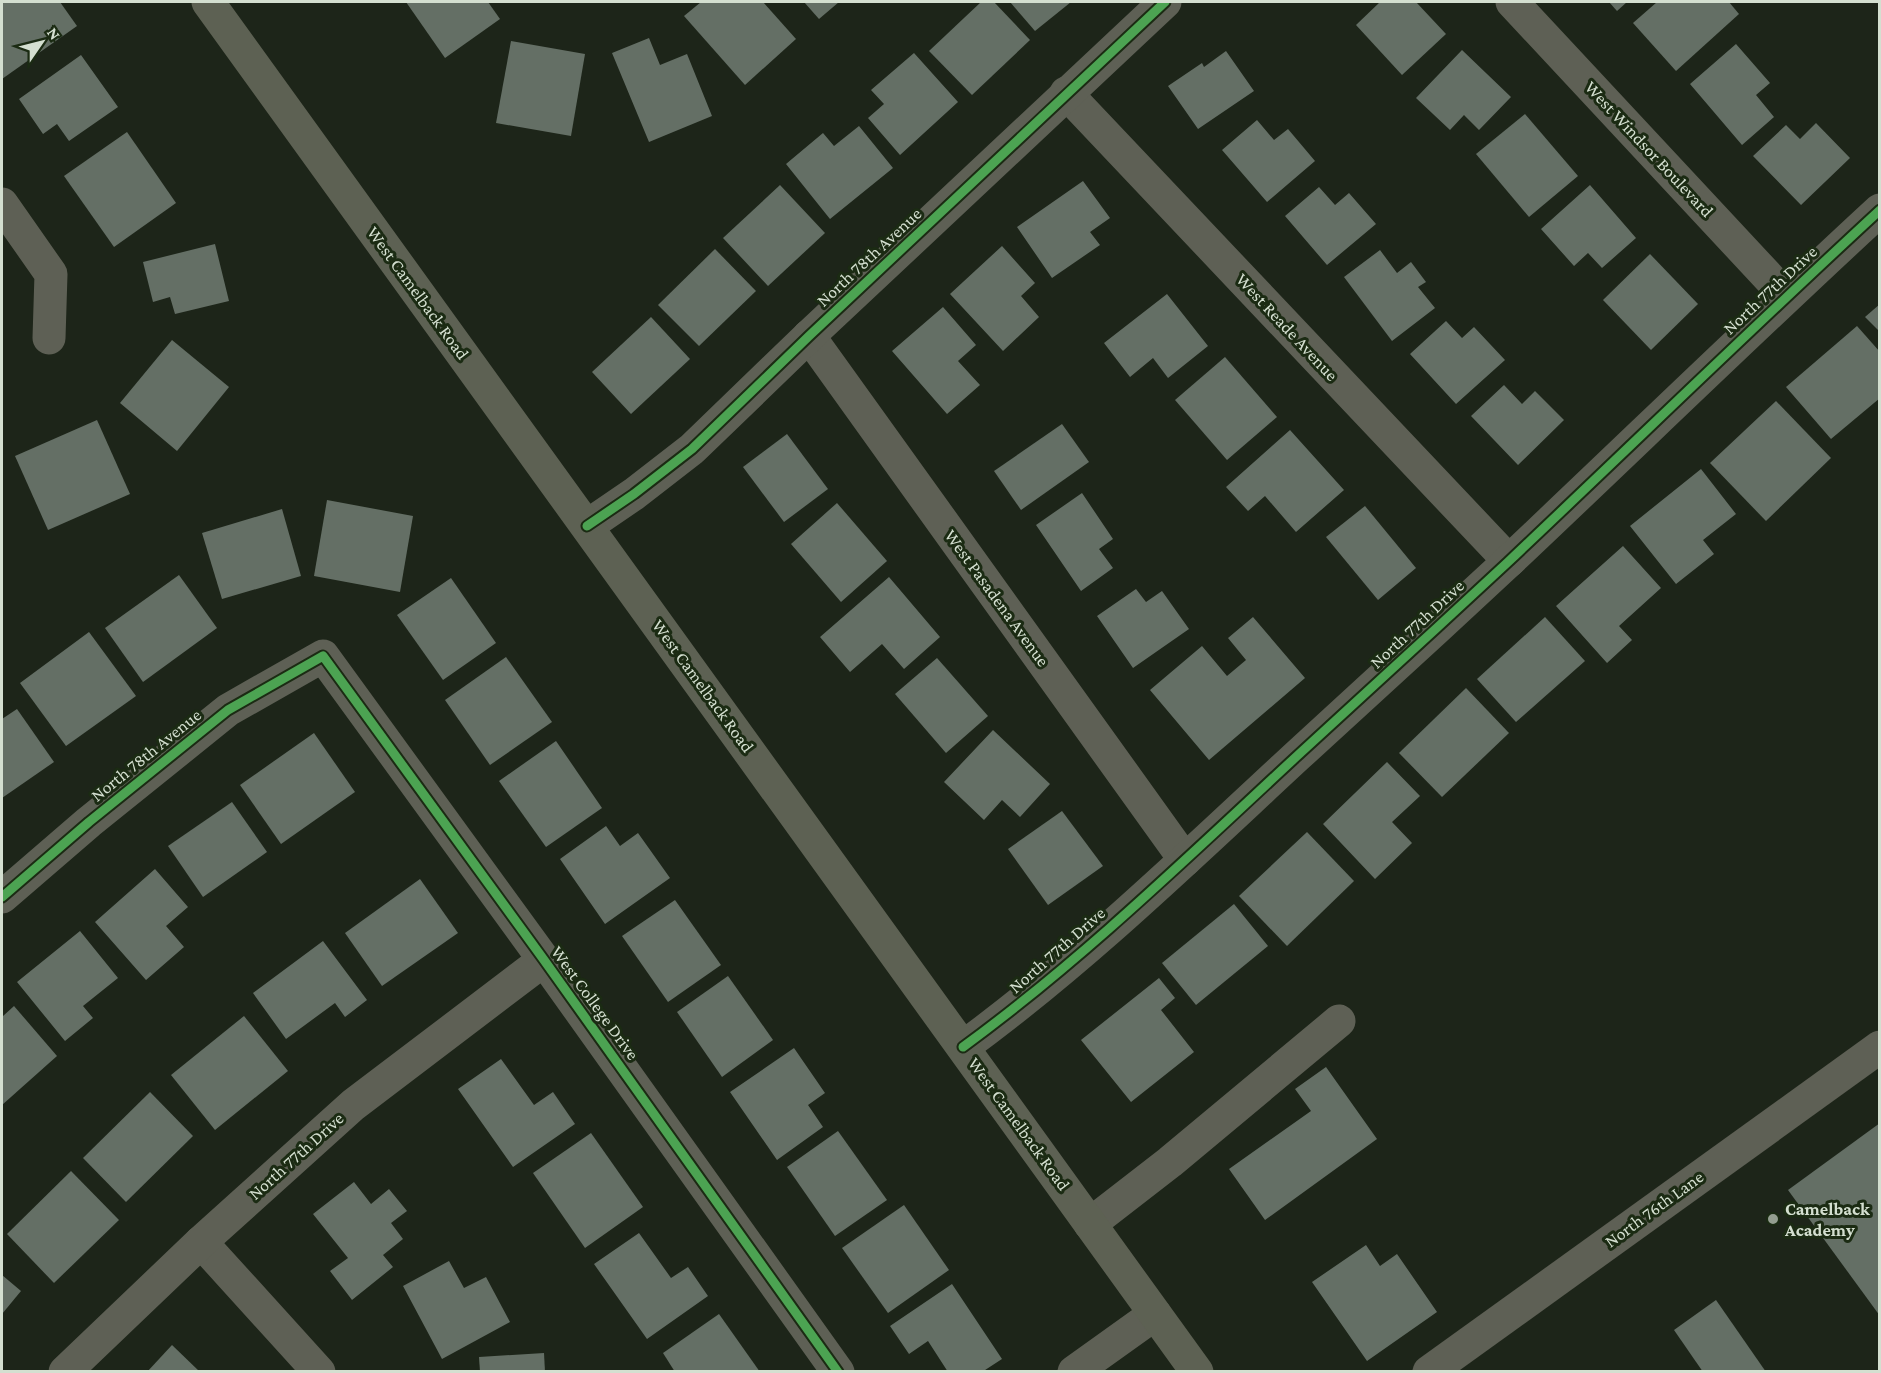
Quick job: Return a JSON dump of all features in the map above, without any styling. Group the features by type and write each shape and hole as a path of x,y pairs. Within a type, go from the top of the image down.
{"main road":[{"name":"West Camelback Road","path":"208,2 1197,1371"}],"street":[{"name":"North 78th Avenue","path":"587,526 692,449 1066,93 1165,2"},
{"name":"West Windsor Boulevard","path":"1512,2 1786,297"},
{"name":"West Reade Avenue","path":"1066,93 1509,561"},
{"path":"2,204 51,274 49,338"},
{"name":"North 77th Drive","path":"963,1047 1052,978 1185,860 1509,561 1880,210"},
{"name":"West Pasadena Avenue","path":"809,336 1185,860"},
{"name":"North 78th Avenue","path":"2,897 89,822 228,710 322,656"},
{"name":"West College Drive","path":"322,656 544,960 838,1371"},
{"name":"North 77th Drive","path":"65,1371 201,1242 353,1105 544,960"},
{"path":"1090,1224 1170,1162 1339,1021"},
{"name":"North 76th Lane","path":"1429,1371 1880,1047"},
{"path":"201,1242 319,1371"},
{"path":"1074,1371 1155,1314"}],"building":[{"path":"2,2 60,2 77,26 2,79"},
{"path":"406,2 488,2 500,19 445,58"},
{"path":"701,2 763,2 796,39 745,85 684,16"},
{"path":"804,2 839,2 819,19"},
{"path":"981,2 994,2 1030,40 972,95 929,51"},
{"path":"1010,2 1071,2 1035,31"},
{"path":"1380,2 1416,2 1446,34 1402,75 1356,25"},
{"path":"1609,2 1627,2 1617,11"},
{"path":"1657,2 1729,2 1739,14 1676,71 1633,23"},
{"path":"649,38 660,65 687,54 712,116 649,142 612,53"},
{"path":"511,41 585,54 571,136 496,123"},
{"path":"1736,44 1770,83 1756,95 1774,117 1742,145 1690,84"},
{"path":"1462,50 1511,97 1479,130 1464,115 1450,130 1416,98"},
{"path":"1226,51 1254,91 1198,129 1168,86 1202,63 1204,67"},
{"path":"914,53 958,102 900,155 868,118 884,104 871,90"},
{"path":"81,55 118,107 69,141 57,124 43,134 19,99"},
{"path":"1525,114 1578,176 1529,217 1476,154"},
{"path":"1257,120 1274,140 1288,129 1315,161 1267,202 1222,150"},
{"path":"1816,123 1850,158 1801,205 1753,156 1786,125 1800,139"},
{"path":"859,126 893,168 830,219 786,164 823,133 834,146"},
{"path":"127,132 176,203 114,247 64,176"},
{"path":"1083,181 1110,218 1090,232 1100,245 1052,278 1017,227"},
{"path":"780,185 825,233 768,286 723,238"},
{"path":"1590,185 1636,238 1602,268 1588,253 1574,266 1541,229"},
{"path":"1319,187 1335,205 1349,193 1376,224 1327,265 1285,216"},
{"path":"215,244 229,301 175,314 170,297 153,302 143,262"},
{"path":"1002,246 1035,283 1021,296 1039,317 1003,351 950,294"},
{"path":"715,249 756,291 699,346 658,305"},
{"path":"1380,250 1397,273 1411,262 1426,282 1418,287 1435,308 1392,341 1344,277"},
{"path":"1650,254 1698,304 1651,350 1603,300"},
{"path":"1167,294 1208,346 1168,378 1153,358 1130,377 1104,343"},
{"path":"1880,304 1880,332 1865,317"},
{"path":"943,307 976,345 958,361 980,385 947,414 892,351"},
{"path":"651,317 690,359 631,414 592,372"},
{"path":"1446,321 1462,338 1474,327 1505,360 1456,404 1410,354"},
{"path":"1857,326 1880,352 1880,398 1831,439 1786,387"},
{"path":"172,340 229,387 177,451 120,403"},
{"path":"1225,357 1277,417 1227,460 1175,400"},
{"path":"1504,385 1522,404 1535,391 1564,420 1518,465 1471,416"},
{"path":"1776,401 1831,458 1766,521 1710,463"},
{"path":"97,420 130,494 48,530 15,456"},
{"path":"1062,424 1089,462 1021,510 994,471"},
{"path":"1290,430 1344,490 1296,532 1265,496 1248,511 1226,487"},
{"path":"787,434 828,489 784,522 743,467"},
{"path":"1701,469 1736,514 1703,540 1714,554 1676,584 1630,526"},
{"path":"1082,493 1113,539 1099,549 1113,568 1081,591 1036,525"},
{"path":"327,500 413,516 400,592 314,576"},
{"path":"837,503 887,561 841,602 791,544"},
{"path":"1365,506 1416,568 1378,600 1326,537"},
{"path":"282,509 301,576 222,599 202,533"},
{"path":"1623,546 1661,588 1619,626 1632,640 1607,663 1556,606"},
{"path":"179,575 217,628 143,682 105,628"},
{"path":"889,577 940,637 904,669 882,644 850,672 820,637"},
{"path":"451,578 496,643 443,680 397,615"},
{"path":"1136,589 1146,602 1162,591 1189,629 1133,668 1097,616"},
{"path":"1253,617 1305,678 1209,760 1150,690 1202,646 1227,676 1246,660 1228,638"},
{"path":"1545,617 1585,661 1516,722 1477,679"},
{"path":"89,632 136,696 66,746 20,683"},
{"path":"506,657 552,722 490,765 445,700"},
{"path":"937,658 988,716 946,753 895,694"},
{"path":"1466,688 1509,733 1442,797 1399,753"},
{"path":"17,709 54,762 2,798 2,719"},
{"path":"993,730 1050,784 1020,817 1002,800 984,820 944,782"},
{"path":"314,733 355,792 281,844 240,785"},
{"path":"556,741 602,808 546,847 499,781"},
{"path":"1387,762 1420,796 1392,822 1412,843 1375,879 1323,824"},
{"path":"232,802 267,852 203,897 168,846"},
{"path":"1062,811 1103,866 1048,905 1008,849"},
{"path":"606,826 620,846 638,833 670,878 605,924 560,859"},
{"path":"1307,832 1354,881 1287,946 1239,896"},
{"path":"155,869 188,907 166,926 184,947 146,980 95,922"},
{"path":"420,879 458,933 382,986 345,933"},
{"path":"675,900 721,965 668,1002 622,936"},
{"path":"1234,904 1268,946 1196,1005 1162,963"},
{"path":"80,931 118,978 83,1006 93,1018 65,1041 17,982"},
{"path":"323,941 367,1000 345,1017 335,1003 286,1039 253,993"},
{"path":"728,976 773,1040 722,1077 677,1012"},
{"path":"1159,978 1175,998 1161,1010 1194,1052 1131,1102 1081,1040"},
{"path":"14,1006 57,1056 2,1105 2,1017"},
{"path":"244,1016 288,1071 215,1130 171,1075"},
{"path":"794,1048 825,1093 808,1105 823,1127 777,1160 730,1092"},
{"path":"501,1059 534,1105 553,1092 575,1124 513,1167 458,1089"},
{"path":"1326,1067 1377,1139 1265,1220 1229,1169 1311,1111 1295,1089"},
{"path":"150,1092 193,1136 126,1202 83,1158"},
{"path":"1880,1123 1880,1316 1788,1190"},
{"path":"838,1131 887,1200 835,1236 787,1167"},
{"path":"591,1133 643,1207 585,1248 533,1173"},
{"path":"71,1171 119,1220 54,1283 7,1234"},
{"path":"354,1182 371,1204 389,1189 407,1211 391,1223 403,1239 383,1255 393,1267 352,1300 330,1271 348,1258 313,1214"},
{"path":"904,1205 949,1270 888,1313 842,1248"},
{"path":"639,1233 671,1278 688,1267 708,1296 647,1339 594,1264"},
{"path":"1366,1245 1380,1266 1397,1254 1437,1312 1367,1361 1312,1282"},
{"path":"449,1261 464,1288 486,1277 510,1322 442,1359 403,1286"},
{"path":"2,1275 21,1291 2,1314"},
{"path":"952,1284 1002,1359 982,1372 948,1372 928,1341 909,1354 890,1326"},
{"path":"1716,1300 1766,1372 1703,1372 1674,1330"},
{"path":"719,1314 760,1372 675,1372 663,1353"},
{"path":"172,1345 200,1372 147,1372"},
{"path":"544,1353 545,1372 480,1372 479,1357"}],"cycle path":[{"path":"587,526 634,494 692,449 1165,2"},
{"path":"963,1047 1050,979 1175,869 1508,562 1880,210"},
{"path":"2,897 89,822 228,710 323,656 544,960 838,1372"}],"place":[{"name":"Camelback Academy","path":"1773,1219"}]}
